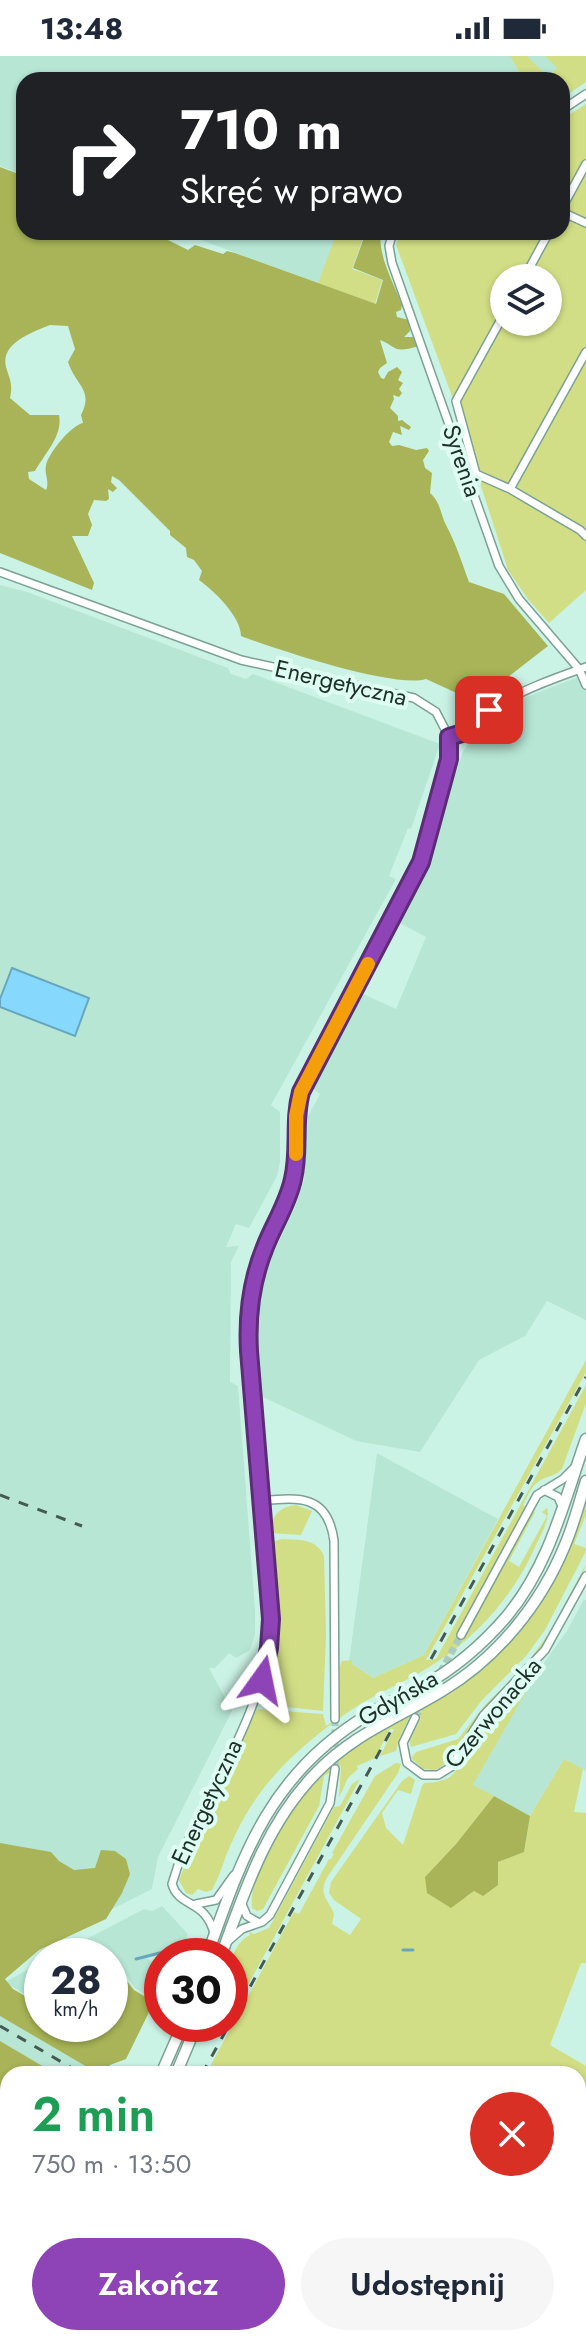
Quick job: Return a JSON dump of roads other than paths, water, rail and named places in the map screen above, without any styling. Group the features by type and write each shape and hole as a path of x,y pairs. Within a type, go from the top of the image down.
{"main road":[{"name":"Gdyńska","path":"213,1938 254,1835 289,1781 317,1752 369,1713 449,1669 500,1624 520,1599 542,1564 586,1439"},
{"name":"Gdyńska","path":"228,1938 255,1865 274,1827 315,1774 366,1732 454,1683 492,1652 520,1622 559,1559 586,1481"},
{"path":"165,2066 175,2042"},
{"path":"179,2066 189,2042"}],"street":[{"path":"570,195 586,164"},
{"name":"Syrenia","path":"391,240 392,263 507,583 582,668 586,685"},
{"path":"532,264 545,240"},
{"path":"476,474 456,401 492,336"},
{"path":"510,489 586,352"},
{"path":"468,480 476,474"},
{"path":"476,474 510,489 586,536"},
{"name":"Energetyczna","path":"0,572 241,660 414,698 436,712 449,737 449,759 421,862 301,1092 296,1116 294,1174 285,1205 256,1275 249,1310 248,1331 271,1605 269,1648 258,1693 172,1878 175,1893 195,1904 208,1917 214,1935"},
{"path":"449,737 469,731 489,710 503,701 582,668"},
{"path":"461,1635 537,1495 563,1479 577,1464"},
{"path":"544,1490 560,1499 562,1512"},
{"path":"262,1501 288,1498 307,1500 319,1507 330,1522 334,1553 335,1719"},
{"name":"Czerwonacka","path":"415,1718 404,1741 405,1760 415,1772 423,1775 444,1772 453,1764 490,1708 525,1675 545,1650 586,1576"},
{"path":"232,1938 242,1929 270,1915 323,1818 333,1793 335,1769"},
{"name":"Energetyczna","path":"195,1904 216,1900 238,1870"},
{"path":"241,1901 247,1916 259,1923"}],"water":[{"path":"12,968 89,998 75,1036 0,1007"}],"waterway":[{"path":"403,1950 413,1950"},
{"path":"136,1959 144,1957"}],"tunnel":[{"path":"415,1718 461,1635"},
{"path":"335,1719 335,1769"}],"railway":[{"path":"431,1659 586,1377"},
{"path":"0,1495 82,1526"},
{"path":"206,2066 392,1729"},
{"path":"0,2026 68,2066"}]}
